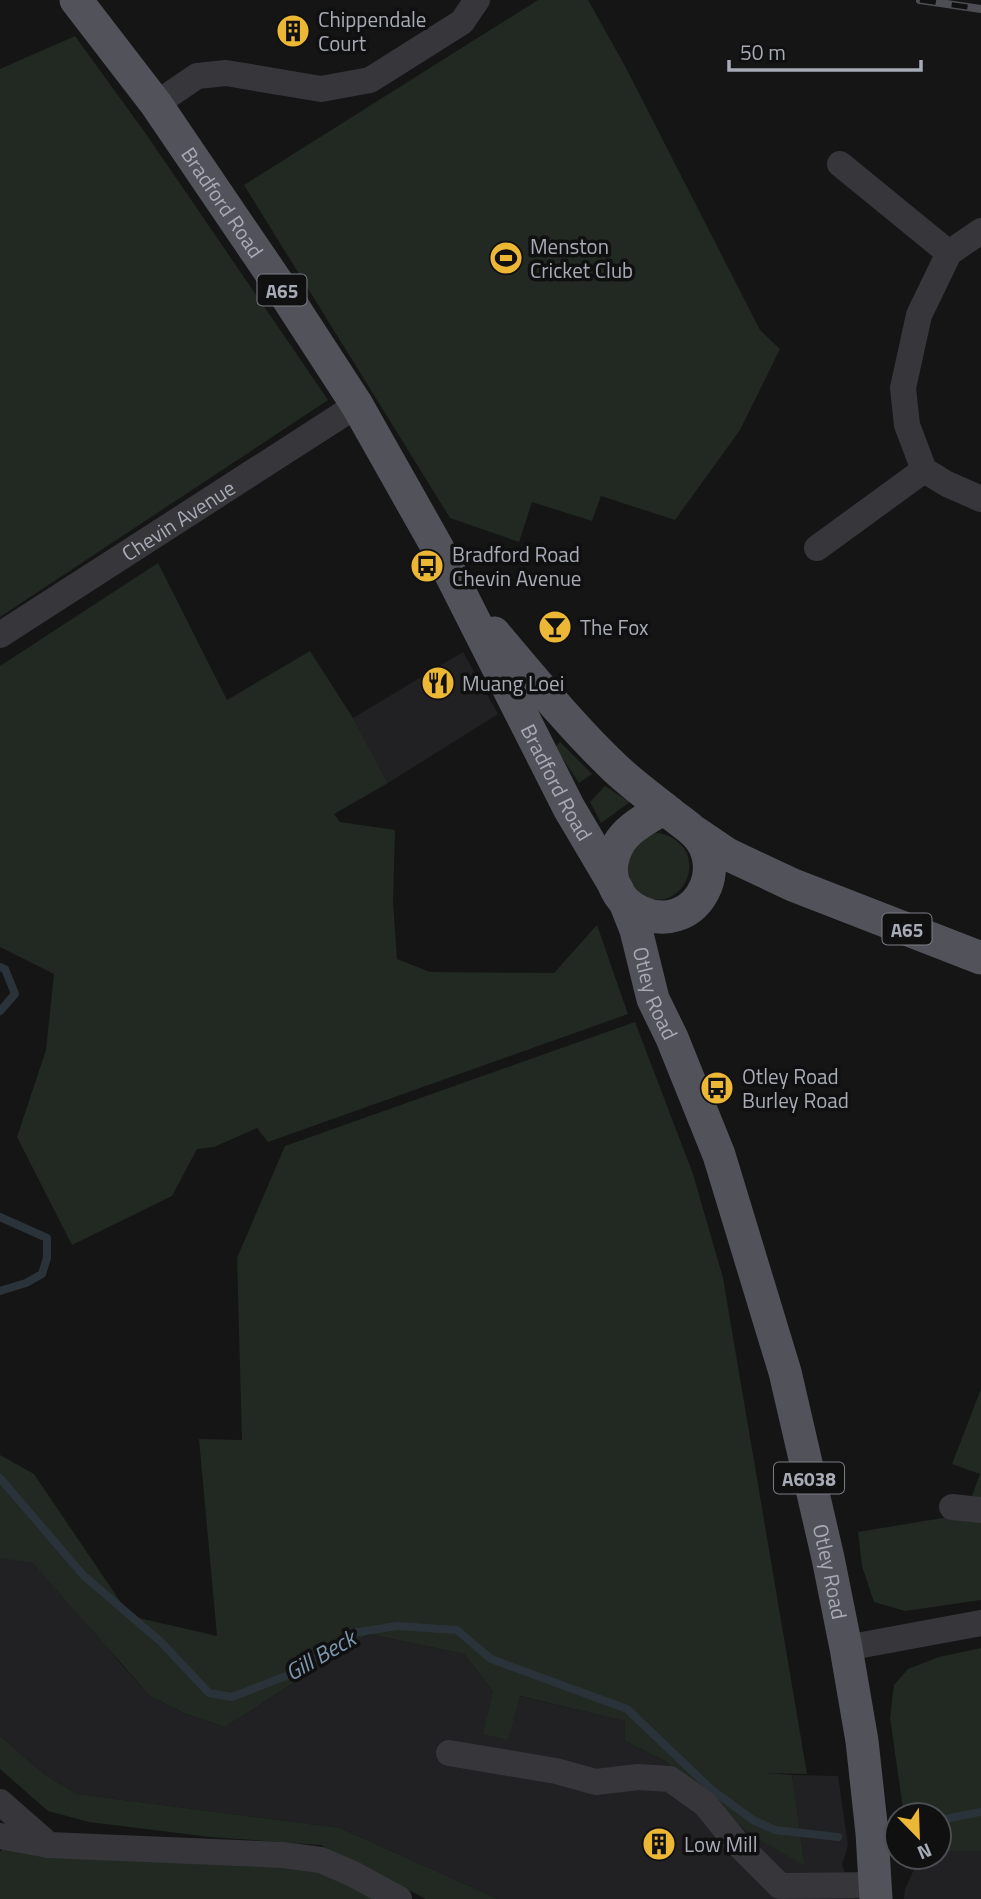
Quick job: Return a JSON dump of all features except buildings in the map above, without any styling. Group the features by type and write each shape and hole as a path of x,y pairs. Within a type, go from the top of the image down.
{"main road":[{"name":"Bradford Road","path":"76,0 156,104 357,405 464,596 513,701 563,796 621,896"},
{"name":"Bradford Road","path":"464,596 568,719 616,769 664,808"},
{"name":"A65","path":"664,808 727,854 793,885 981,958"},
{"path":"621,896 613,876 613,861 618,845 627,833 664,808"},
{"name":"A65","path":"689,905 708,881 709,860 703,844 692,831"},
{"name":"A65","path":"621,896 637,913 648,916 689,905 720,887 743,883 793,885"},
{"name":"Otley Road","path":"621,896 636,930 648,986 719,1155 785,1372 846,1648 862,1741 876,1892"},
{"name":"Otley Road","path":"672,1038 660,957 665,933 689,905"}],"street":[{"path":"156,104 197,76 226,73 321,89 370,80 462,22 477,0"},
{"path":"840,164 949,253"},
{"path":"981,231 949,253 919,314 903,388 906,425 924,470 981,499"},
{"name":"Chevin Avenue","path":"0,635 357,405"},
{"path":"817,548 924,470"},
{"path":"952,1507 981,1510"},
{"path":"846,1648 981,1623"},
{"path":"449,1753 556,1771 596,1782 638,1777 670,1779 705,1804 736,1842 780,1886 876,1892"},
{"path":"0,1802 49,1844"},
{"path":"0,1836 49,1844 283,1855 321,1860 399,1899"}],"shaded area":[{"name":"Menston Cricket Club","path":"538,0 588,0 625,66 760,330 780,349 740,430 675,520 601,496 592,521 532,502 519,542 450,518 244,185"},
{"path":"75,36 146,134 328,400 0,617 0,69"},
{"path":"158,563 227,700 310,651 353,718 388,783 334,814 340,822 395,830 393,902 397,959 430,972 554,973 597,925 628,1014 268,1142 257,1128 214,1147 197,1149 172,1196 72,1245 17,1137 46,1050 54,974 0,947 0,666"},
{"path":"463,652 498,714 388,783 353,718"},
{"path":"560,742 592,774 579,783 555,747"},
{"path":"605,786 630,802 601,823 590,802"},
{"path":"659,833 676,840 686,851 689,863 688,876 682,888 672,896 660,900 643,896 625,878 625,855 647,834"},
{"path":"635,1022 693,1174 723,1278 807,1774 767,1773 792,1775 805,1866 751,1835 665,1761 625,1741 625,1721 520,1696 508,1740 483,1734 493,1691 464,1654 369,1634 225,1727 184,1713 150,1696 33,1563 0,1558 0,1455 34,1474 130,1616 217,1636 199,1439 242,1440 237,1258 285,1146"},
{"path":"981,1389 981,1503 970,1501 980,1474 952,1464"},
{"path":"973,1513 981,1515 981,1600 905,1611 874,1602 862,1566 858,1532"},
{"path":"0,1521 10,1524 120,1663 150,1696 184,1713 225,1727 369,1634 464,1654 493,1691 484,1734 519,1696 626,1721 625,1741 665,1761 751,1835 805,1865 792,1775 838,1776 848,1845 842,1865 855,1899 498,1899 340,1828 77,1794 45,1775 0,1736"},
{"path":"981,1648 981,1851 953,1851 953,1801 902,1801 890,1718 894,1685 908,1669 939,1657"},
{"path":"0,1736 45,1775 77,1794 340,1828 498,1899 426,1899 321,1845 210,1837 89,1822 48,1811 0,1769"},
{"path":"6,1845 273,1863 321,1872 379,1899 0,1899 0,1852"},
{"path":"953,1851 981,1851 981,1899 904,1899 905,1889 913,1871 953,1871"}],"waterway":[{"path":"0,967 5,969 15,994 0,1011"},
{"path":"0,1217 47,1238 47,1258 42,1274 26,1283 0,1291"},
{"name":"Gill Beck","path":"0,1478 83,1575 161,1642 209,1693 232,1697 291,1674 353,1633 397,1626 457,1630 491,1659 627,1709 712,1790 753,1820 775,1830 838,1837"},
{"name":"Gill Beck","path":"953,1817 981,1812"}],"railway":[{"path":"920,0 981,9"}],"place":[{"name":"Chippendale Court","path":"293,31"},
{"name":"Menston Cricket Club","path":"506,258"},
{"name":"Bradford Road Chevin Avenue","path":"427,566"},
{"name":"The Fox","path":"555,627"},
{"name":"Muang Loei","path":"438,683"},
{"name":"Otley Road Burley Road","path":"717,1088"},
{"name":"Low Mill","path":"659,1844"}]}
